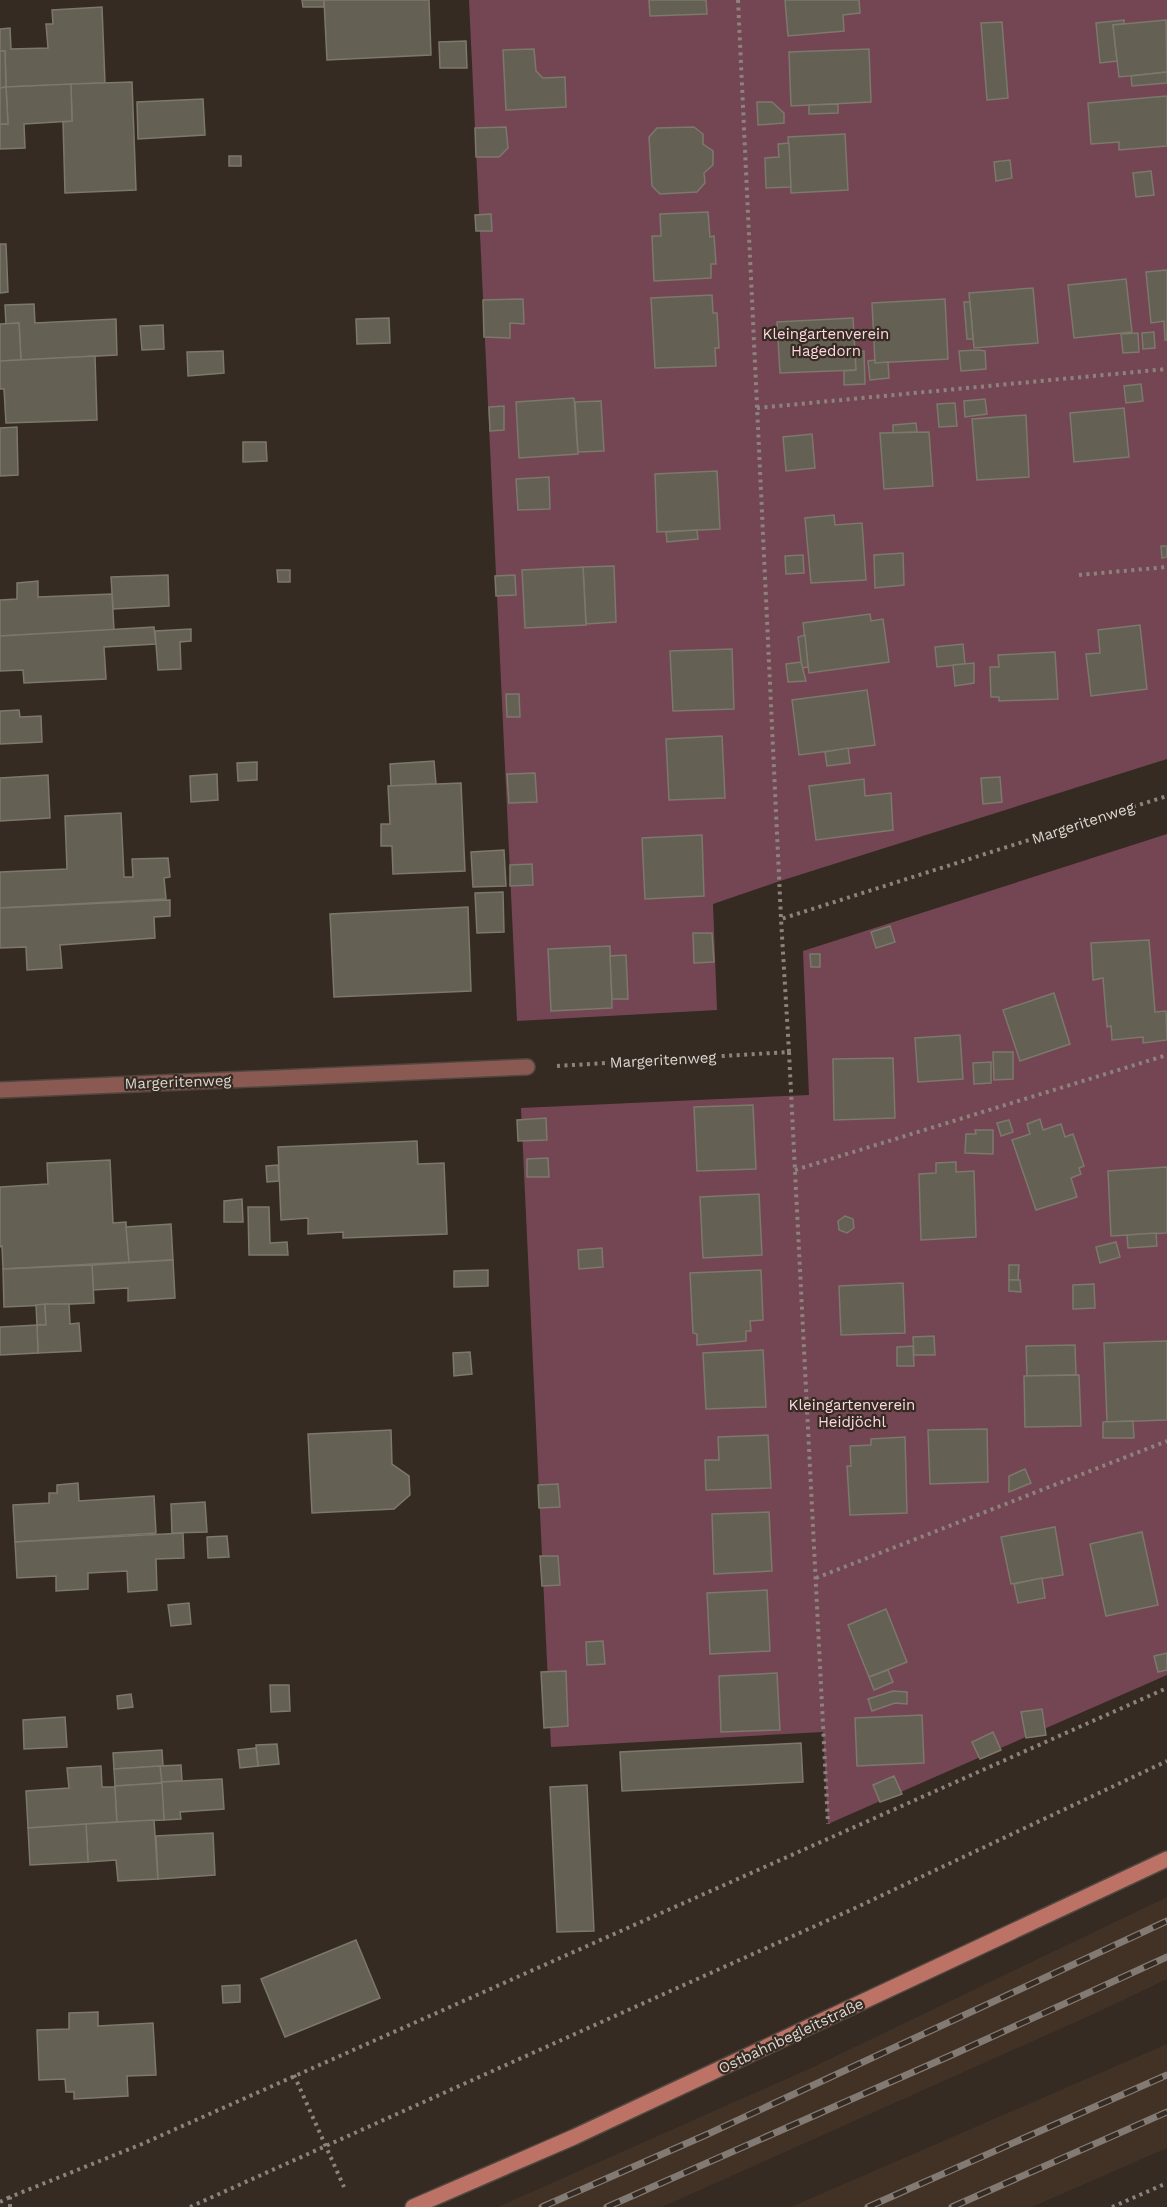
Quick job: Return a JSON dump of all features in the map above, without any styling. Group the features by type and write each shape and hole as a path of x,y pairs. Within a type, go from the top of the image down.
{"street":[{"name":"Margeritenweg","path":"0,1090 527,1067"},
{"name":"Ostbahnbegleitstraße","path":"413,2207 574,2137 1167,1859"}],"path":[{"path":"738,0 756,408 828,1824"},
{"path":"756,408 1167,369"},
{"path":"1079,576 1167,567"},
{"name":"Margeritenweg","path":"782,919 1167,796"},
{"name":"Margeritenweg","path":"527,1067 789,1052"},
{"path":"795,1170 1167,1055"},
{"path":"816,1578 1167,1441"},
{"path":"0,2202 142,2144 1167,1688"},
{"path":"190,2207 854,1909 1167,1761"},
{"path":"294,2075 344,2187"},
{"path":"1112,2207 1167,2183"},
{"path":"10,2197 10,2207"}],"shaded area":[{"path":"1167,1897 1167,1979 1098,2012 662,2207 498,2207 811,2068"},
{"path":"1167,2044 1167,2148 1032,2207 791,2207"}],"green space":[{"name":"Kleingartenverein Hagedorn","path":"469,0 1167,0 1167,759 713,904 717,1010 517,1021"},
{"name":"Kleingartenverein Heidjöchl","path":"1167,834 1167,1675 828,1824 823,1732 551,1747 521,1108 809,1095 803,951"}],"building":[{"path":"302,0 324,0 324,7 303,7"},
{"path":"324,0 429,0 431,55 327,60"},
{"path":"649,0 706,0 707,14 650,16"},
{"path":"785,0 859,0 860,13 843,15 844,31 788,36"},
{"path":"102,7 105,83 6,87 5,51 0,51 0,29 10,28 11,49 48,48 46,24 53,24 52,10"},
{"path":"1124,20 1124,24 1113,25 1117,61 1100,63 1096,23"},
{"path":"1166,20 1167,72 1119,77 1113,25"},
{"path":"1002,22 1008,98 987,100 981,23"},
{"path":"466,41 467,68 440,68 439,42"},
{"path":"534,49 536,71 543,78 565,77 566,107 506,110 503,50"},
{"path":"869,49 871,102 791,106 789,52"},
{"path":"0,51 5,51 6,87 0,88"},
{"path":"1167,72 1167,83 1132,86 1131,76"},
{"path":"132,82 136,190 65,193 63,122 72,121 71,84"},
{"path":"71,84 72,121 24,124 25,148 0,149 0,124 8,124 6,87"},
{"path":"6,87 8,124 0,124 0,88"},
{"path":"1167,96 1167,146 1119,150 1119,142 1091,144 1088,103"},
{"path":"203,99 205,135 138,139 137,102"},
{"path":"757,102 772,102 784,113 784,123 758,125"},
{"path":"838,104 838,113 809,114 809,105"},
{"path":"506,127 508,148 499,157 476,157 475,128"},
{"path":"694,127 703,134 703,144 713,151 713,165 704,173 705,183 697,192 660,194 652,186 649,137 657,128"},
{"path":"845,134 848,190 791,193 788,137"},
{"path":"789,143 791,187 766,188 765,158 779,157 778,144"},
{"path":"229,156 241,156 241,166 229,166"},
{"path":"1010,160 1012,178 996,181 994,162"},
{"path":"1151,171 1154,195 1136,197 1133,173"},
{"path":"708,212 710,237 714,236 716,264 711,264 711,278 654,281 652,236 661,236 660,214"},
{"path":"491,214 492,231 476,231 475,215"},
{"path":"0,244 6,244 8,292 0,293"},
{"path":"1167,270 1167,340 1165,340 1164,321 1151,323 1146,272"},
{"path":"1126,279 1132,332 1074,338 1068,285"},
{"path":"1033,288 1038,343 974,348 969,293"},
{"path":"712,295 713,313 717,313 719,348 715,348 716,366 655,368 651,298"},
{"path":"523,299 524,324 510,323 510,338 484,337 483,300"},
{"path":"945,299 948,359 875,363 872,303"},
{"path":"964,302 970,302 973,339 967,339"},
{"path":"34,304 35,323 116,319 117,355 21,360 19,323 6,324 5,305"},
{"path":"389,318 390,343 357,344 356,319"},
{"path":"853,318 856,370 780,373 777,322"},
{"path":"19,323 21,360 0,361 0,324"},
{"path":"163,325 164,349 142,350 140,326"},
{"path":"1154,332 1155,348 1143,349 1142,333"},
{"path":"1138,333 1139,352 1123,353 1121,334"},
{"path":"223,351 224,373 188,376 187,352"},
{"path":"864,351 865,384 844,385 844,371 856,370 855,352"},
{"path":"959,351 985,351 986,369 961,371"},
{"path":"95,356 97,420 6,423 4,389 0,389 0,361"},
{"path":"875,360 875,363 888,362 889,378 870,380 868,361"},
{"path":"1141,384 1143,401 1126,403 1124,386"},
{"path":"574,398 578,454 519,458 516,402"},
{"path":"985,399 987,414 965,417 964,401"},
{"path":"601,401 604,451 578,452 575,402"},
{"path":"955,403 957,426 939,427 937,404"},
{"path":"504,406 504,430 490,431 489,407"},
{"path":"1124,408 1129,457 1074,462 1070,413"},
{"path":"1026,415 1029,477 977,480 972,419"},
{"path":"916,423 917,432 893,433 893,425"},
{"path":"17,427 18,475 0,476 0,428"},
{"path":"929,432 933,486 884,489 880,433"},
{"path":"812,434 815,468 786,471 783,437"},
{"path":"243,442 266,442 267,461 243,462"},
{"path":"717,471 720,529 657,532 655,474"},
{"path":"549,477 550,509 518,510 516,479"},
{"path":"834,515 835,525 862,523 866,580 811,583 805,518"},
{"path":"697,530 698,539 667,542 666,532"},
{"path":"1161,546 1167,546 1167,557 1162,558"},
{"path":"903,553 904,585 875,588 874,555"},
{"path":"803,555 804,573 786,574 785,556"},
{"path":"614,566 616,622 586,624 583,567"},
{"path":"583,567 586,625 525,628 522,570"},
{"path":"277,570 290,570 290,582 278,582"},
{"path":"168,575 169,606 113,609 111,577"},
{"path":"515,575 516,595 496,596 495,576"},
{"path":"38,581 38,597 112,594 114,630 0,636 0,600 17,599 17,583"},
{"path":"870,614 871,621 883,619 889,662 809,673 803,623"},
{"path":"1140,625 1147,689 1091,696 1086,654 1100,653 1098,630"},
{"path":"154,627 156,644 104,647 106,679 24,683 23,670 0,671 0,636"},
{"path":"191,629 191,641 180,642 181,669 158,670 155,631"},
{"path":"805,635 808,667 802,668 798,637"},
{"path":"963,644 965,664 937,667 935,647"},
{"path":"732,649 734,709 673,711 670,651"},
{"path":"1055,652 1058,699 999,701 999,697 991,697 990,667 999,667 998,655"},
{"path":"801,662 806,681 788,682 786,664"},
{"path":"974,663 974,683 955,686 953,665"},
{"path":"867,690 875,745 799,755 792,700"},
{"path":"506,694 519,694 520,717 507,717"},
{"path":"19,710 20,717 41,716 42,742 0,744 0,711"},
{"path":"722,736 725,798 669,800 666,739"},
{"path":"848,748 850,763 827,766 825,752"},
{"path":"434,761 436,784 391,786 390,764"},
{"path":"257,762 257,780 238,781 237,763"},
{"path":"535,773 537,802 509,803 507,774"},
{"path":"217,774 218,800 191,802 190,776"},
{"path":"48,775 50,818 0,821 0,778"},
{"path":"1000,777 1002,802 983,804 981,778"},
{"path":"864,779 865,796 891,793 893,830 816,840 809,786"},
{"path":"461,783 465,871 393,874 392,846 381,846 381,824 390,824 388,786"},
{"path":"121,813 124,877 133,877 132,859 168,858 170,877 164,878 166,899 0,908 0,872 67,869 65,816"},
{"path":"702,835 704,896 645,899 642,838"},
{"path":"504,850 506,886 473,887 471,852"},
{"path":"532,864 533,885 510,886 510,865"},
{"path":"503,892 504,932 477,933 475,893"},
{"path":"170,900 170,916 154,917 155,938 60,945 62,968 27,970 26,947 0,948 0,908"},
{"path":"468,907 471,991 334,997 330,914"},
{"path":"890,926 895,942 876,948 871,932"},
{"path":"693,933 712,933 714,962 694,963"},
{"path":"1149,940 1155,1012 1166,1011 1167,1040 1143,1043 1143,1037 1112,1040 1111,1026 1107,1027 1103,978 1093,980 1091,943"},
{"path":"610,946 612,1008 551,1011 548,949"},
{"path":"810,954 820,954 820,967 811,967"},
{"path":"626,955 628,999 612,999 610,956"},
{"path":"1054,993 1070,1044 1020,1061 1003,1010"},
{"path":"960,1035 963,1079 918,1082 915,1038"},
{"path":"993,1052 1013,1052 1013,1079 994,1080"},
{"path":"893,1058 895,1118 834,1120 833,1059"},
{"path":"991,1062 991,1083 974,1084 973,1063"},
{"path":"753,1105 756,1169 697,1171 694,1107"},
{"path":"546,1118 547,1140 518,1141 517,1120"},
{"path":"1040,1119 1043,1130 1061,1124 1065,1137 1073,1134 1084,1166 1079,1168 1081,1174 1071,1178 1077,1197 1036,1210 1012,1140 1030,1134 1027,1124"},
{"path":"1009,1120 1013,1132 1001,1136 997,1123"},
{"path":"975,1130 993,1130 993,1154 965,1153 966,1134 976,1134"},
{"path":"417,1141 418,1164 444,1163 447,1234 343,1238 343,1232 308,1234 308,1218 281,1220 278,1147"},
{"path":"548,1158 549,1177 527,1177 527,1159"},
{"path":"110,1160 113,1223 126,1222 129,1262 3,1269 2,1246 0,1247 0,1187 48,1184 47,1163"},
{"path":"956,1162 956,1172 974,1171 976,1237 921,1240 919,1174 936,1173 936,1163"},
{"path":"278,1165 279,1181 267,1182 266,1166"},
{"path":"1167,1167 1167,1233 1111,1236 1108,1171"},
{"path":"759,1194 762,1255 703,1258 700,1197"},
{"path":"242,1199 243,1222 224,1222 224,1201"},
{"path":"248,1207 269,1207 270,1243 287,1242 288,1255 249,1255"},
{"path":"845,1216 853,1219 854,1228 847,1233 839,1230 838,1221"},
{"path":"171,1224 173,1260 129,1262 126,1227"},
{"path":"1156,1233 1157,1246 1128,1248 1127,1235"},
{"path":"1116,1242 1120,1257 1100,1263 1096,1247"},
{"path":"602,1248 603,1267 579,1269 578,1250"},
{"path":"173,1260 175,1298 128,1301 128,1288 93,1290 92,1265"},
{"path":"92,1265 94,1303 4,1307 3,1269"},
{"path":"1009,1265 1019,1265 1018,1280 1009,1280"},
{"path":"488,1270 488,1286 454,1287 454,1271"},
{"path":"761,1270 763,1320 750,1321 751,1331 746,1331 746,1341 697,1345 697,1334 693,1333 690,1273"},
{"path":"1009,1280 1020,1280 1021,1292 1009,1291"},
{"path":"903,1283 905,1333 841,1335 839,1286"},
{"path":"1094,1284 1095,1308 1073,1309 1073,1285"},
{"path":"45,1304 46,1325 37,1325 36,1305"},
{"path":"45,1304 69,1304 70,1324 79,1323 81,1351 38,1353 37,1325 46,1325"},
{"path":"37,1325 38,1353 0,1355 0,1327"},
{"path":"934,1336 935,1355 914,1355 913,1337"},
{"path":"1167,1341 1167,1420 1107,1422 1104,1343"},
{"path":"1075,1345 1076,1375 1027,1376 1026,1346"},
{"path":"913,1346 914,1366 897,1366 897,1347"},
{"path":"763,1350 766,1407 706,1409 703,1353"},
{"path":"470,1352 472,1374 454,1376 453,1353"},
{"path":"1079,1375 1081,1426 1025,1427 1024,1376"},
{"path":"1133,1421 1134,1438 1103,1438 1103,1422"},
{"path":"987,1429 988,1482 930,1484 928,1430"},
{"path":"391,1430 392,1464 409,1476 410,1495 394,1509 312,1513 308,1434"},
{"path":"768,1435 771,1488 706,1490 705,1460 719,1460 718,1437"},
{"path":"905,1437 907,1513 850,1515 847,1466 851,1466 850,1446 871,1445 871,1439"},
{"path":"1025,1469 1031,1483 1009,1492 1009,1476"},
{"path":"78,1483 79,1501 154,1496 156,1533 15,1542 13,1505 49,1503 49,1493 57,1493 57,1485"},
{"path":"558,1484 560,1507 539,1508 538,1485"},
{"path":"205,1502 207,1532 172,1533 171,1504"},
{"path":"769,1512 772,1571 714,1574 712,1514"},
{"path":"1055,1527 1063,1575 1011,1584 1001,1537"},
{"path":"1142,1532 1158,1605 1106,1616 1090,1544"},
{"path":"183,1533 184,1558 156,1559 157,1590 128,1592 127,1571 88,1573 88,1589 56,1591 56,1576 17,1578 15,1542"},
{"path":"227,1536 229,1557 208,1558 207,1537"},
{"path":"540,1556 558,1556 560,1585 542,1586"},
{"path":"1042,1578 1045,1598 1018,1603 1014,1584"},
{"path":"767,1590 770,1651 710,1654 707,1593"},
{"path":"189,1603 191,1624 171,1626 168,1605"},
{"path":"886,1609 907,1662 869,1677 848,1625"},
{"path":"603,1641 605,1664 587,1665 586,1642"},
{"path":"1167,1653 1167,1670 1158,1672 1154,1656"},
{"path":"888,1670 893,1682 874,1690 869,1677"},
{"path":"566,1671 568,1726 544,1728 541,1672"},
{"path":"777,1673 780,1730 721,1732 719,1676"},
{"path":"270,1685 289,1685 290,1711 271,1712"},
{"path":"893,1691 907,1692 907,1704 895,1703 872,1711 868,1699"},
{"path":"131,1694 133,1707 118,1709 117,1696"},
{"path":"1042,1709 1046,1735 1026,1738 1021,1712"},
{"path":"922,1715 924,1763 857,1766 855,1718"},
{"path":"65,1717 67,1747 24,1749 23,1720"},
{"path":"993,1732 1001,1750 980,1759 972,1742"},
{"path":"801,1743 803,1782 622,1791 620,1752"},
{"path":"277,1744 279,1764 258,1766 256,1745"},
{"path":"256,1748 258,1766 240,1768 238,1750"},
{"path":"162,1750 163,1766 114,1769 113,1753"},
{"path":"181,1765 182,1781 161,1782 160,1766"},
{"path":"101,1766 102,1787 115,1787 117,1822 28,1828 26,1791 69,1788 67,1768"},
{"path":"160,1766 162,1783 115,1786 114,1769"},
{"path":"894,1776 902,1794 880,1802 873,1785"},
{"path":"222,1779 224,1809 180,1812 181,1819 164,1820 161,1782"},
{"path":"162,1783 164,1820 117,1822 115,1786"},
{"path":"587,1785 594,1931 557,1932 550,1787"},
{"path":"154,1820 158,1879 118,1881 116,1860 88,1862 86,1824"},
{"path":"86,1824 88,1862 30,1865 28,1828"},
{"path":"213,1833 215,1875 158,1879 156,1836"},
{"path":"356,1940 380,1998 285,2037 261,1979"},
{"path":"240,1985 240,2002 223,2003 222,1986"},
{"path":"98,2012 98,2026 153,2023 156,2075 127,2076 128,2096 74,2099 74,2092 66,2092 65,2079 39,2080 37,2030 69,2029 69,2013"}],"railway":[{"path":"542,2207 708,2134 1167,1921"},
{"path":"607,2207 1167,1957"},
{"path":"868,2207 1167,2075"},
{"path":"952,2207 1167,2112"}]}
